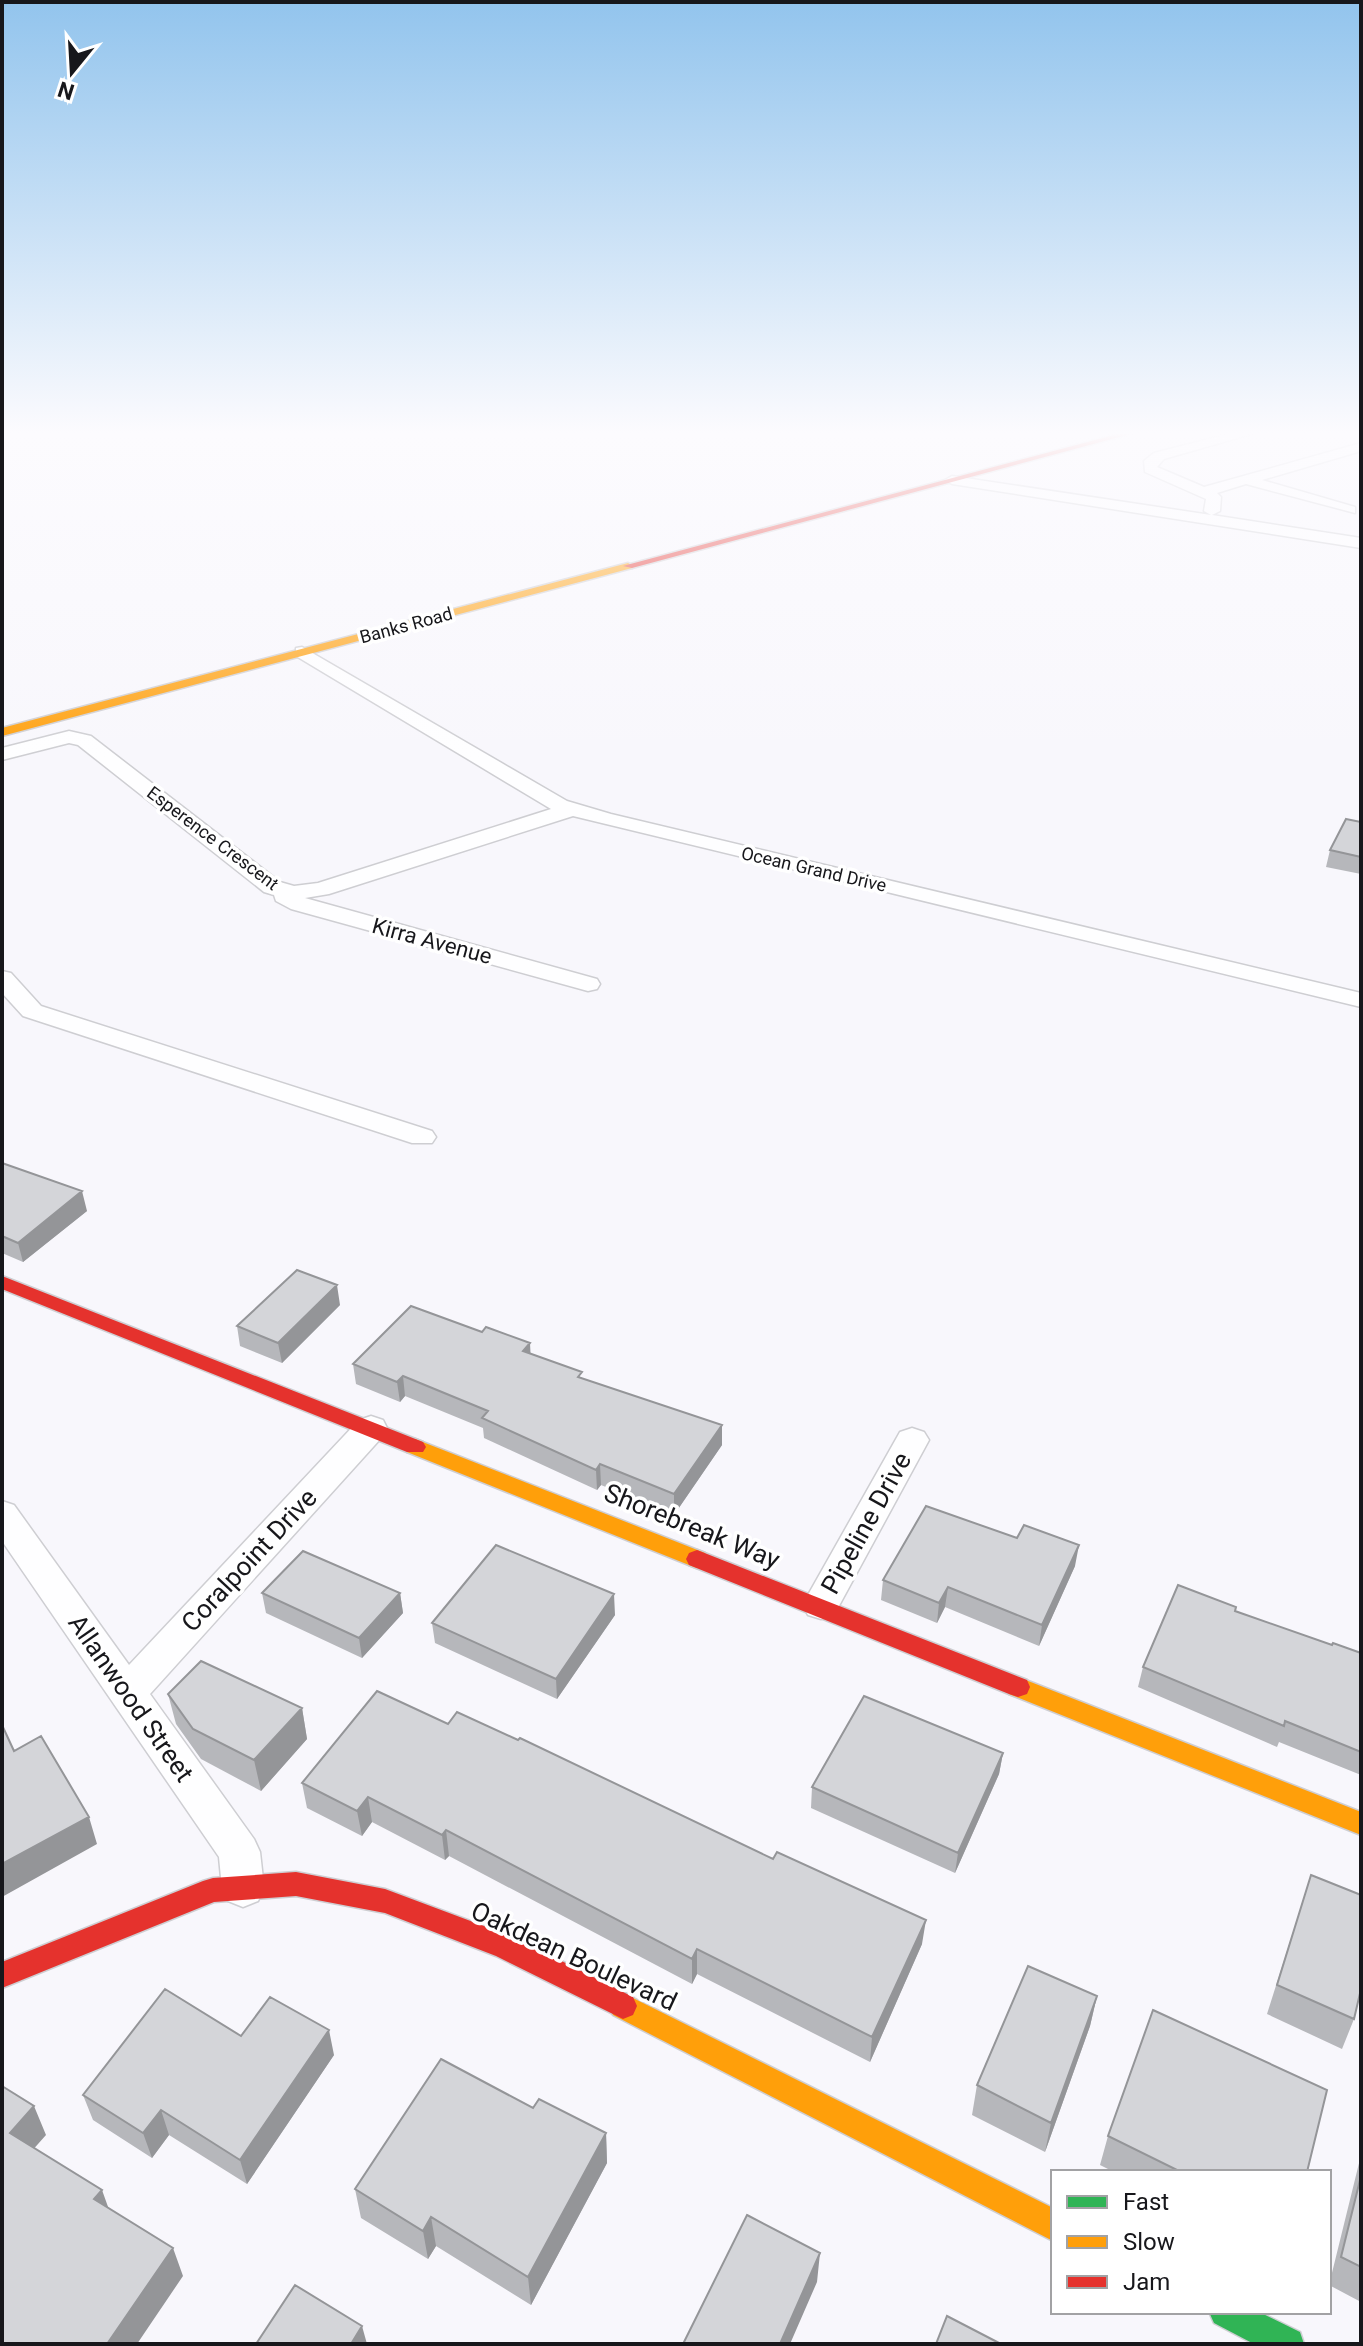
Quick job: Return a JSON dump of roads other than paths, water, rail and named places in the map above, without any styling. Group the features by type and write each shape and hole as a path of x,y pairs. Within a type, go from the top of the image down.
{"street":[{"name":"Banks Road","path":"2,732 720,541"},
{"name":"Ocean Grand Drive","path":"302,652 534,791 572,809 1361,1000"},
{"name":"Esperence Crescent","path":"2,754 69,737 84,740 282,891 303,893 321,889 572,809"},
{"name":"Kirra Avenue","path":"282,891 285,898 299,904 588,984"},
{"path":"2,978 32,1011 422,1137"},
{"name":"Shorebreak Way","path":"2,1282 821,1605 1361,1824"},
{"name":"Coralpoint Drive","path":"127,1693 371,1428"},
{"name":"Pipeline Drive","path":"821,1605 912,1440"},
{"name":"Allanwood Street","path":"2,1514 239,1852 243,1888"},
{"name":"Oakdean Boulevard","path":"2,1975 213,1890 296,1884 385,1901 506,1947 1051,2224"},
{"path":"1229,2314 1288,2344"}]}
